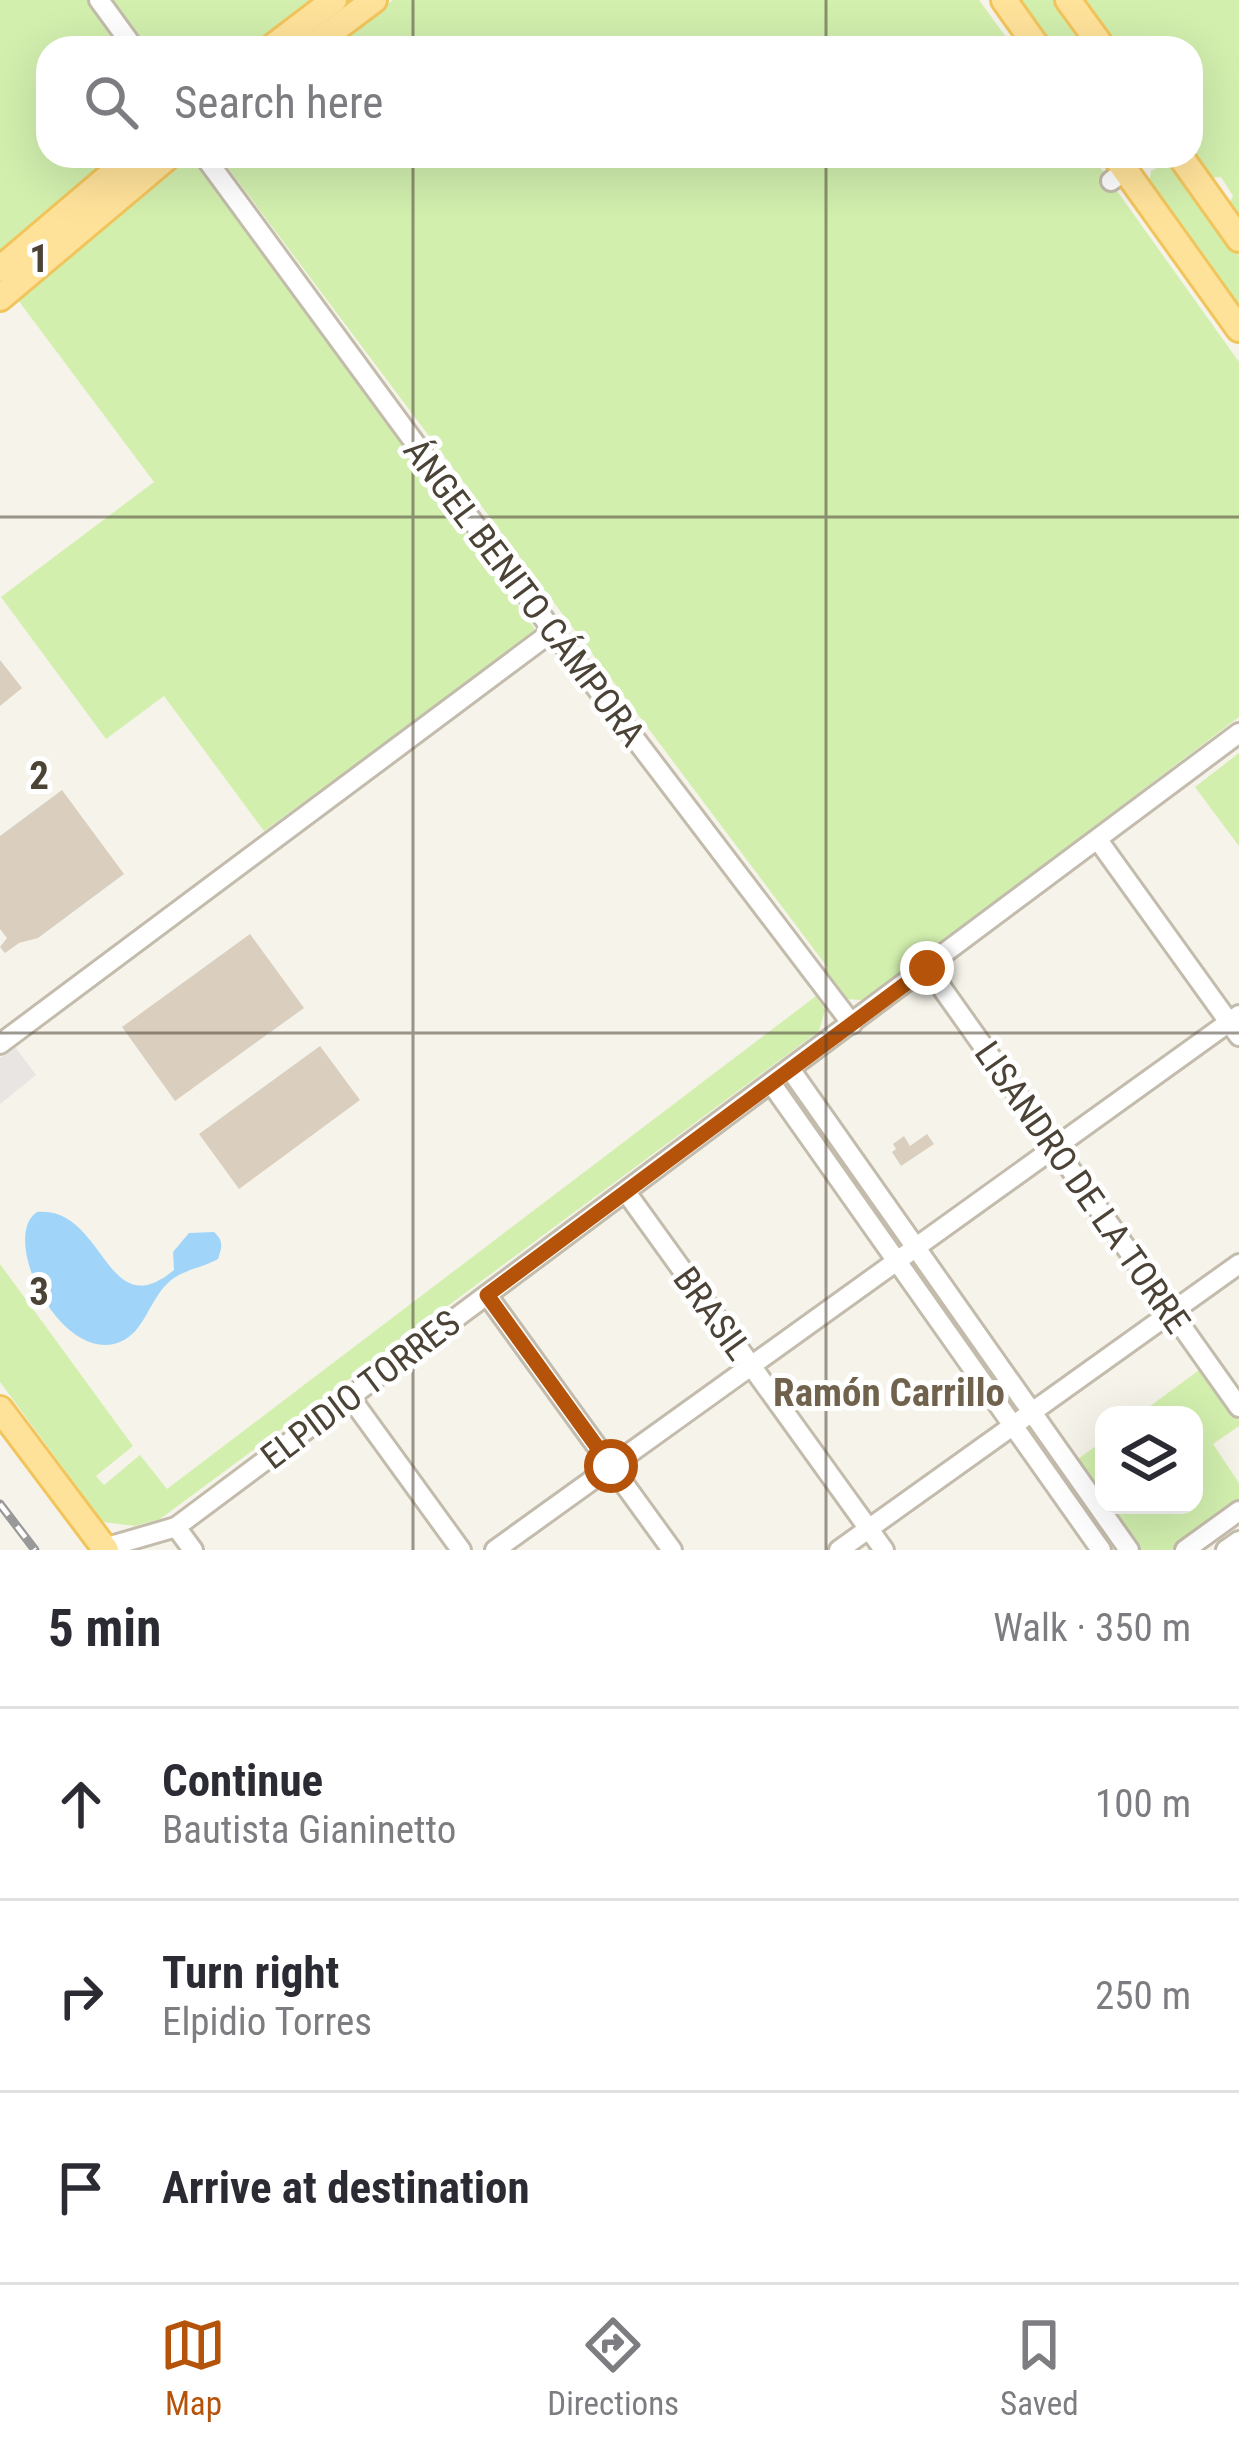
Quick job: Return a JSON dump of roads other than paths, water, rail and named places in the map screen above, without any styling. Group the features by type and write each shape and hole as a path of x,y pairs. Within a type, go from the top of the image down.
{"main road":[{"path":"287,36 334,0"},
{"path":"326,36 374,0"},
{"path":"1004,0 1030,36"},
{"path":"1068,0 1094,36"},
{"path":"0,268 119,168"},
{"path":"0,298 155,168"},
{"path":"1122,168 1239,329"},
{"path":"1189,168 1239,239"},
{"path":"0,1409 105,1549"}],"street":[{"path":"99,0 125,36"},
{"name":"ÁNGEL BENITO CÁMPORA","path":"213,168 553,631 852,1024"},
{"path":"0,1044 553,631"},
{"name":"ELPIDIO TORRES","path":"105,1549 176,1527 1239,733"},
{"path":"495,1550 1054,1148 1236,1024 1098,840"},
{"name":"LISANDRO DE LA TORRE","path":"927,968 1239,1407"},
{"path":"790,1070 1129,1550"},
{"path":"771,1083 1101,1550"},
{"name":"BRASIL","path":"626,1192 884,1550"},
{"path":"838,1550 1239,1264"},
{"path":"487,1295 672,1550"},
{"path":"350,1397 461,1550"},
{"path":"1184,1550 1239,1511"},
{"path":"176,1527 193,1550"},
{"path":"1226,1550 1239,1541"}],"water":[{"path":"37,1212 60,1215 77,1226 118,1275 133,1284 151,1284 174,1270 173,1252 189,1233 214,1232 221,1241 220,1251 218,1259 168,1283 124,1340 93,1343 72,1332 40,1292 25,1245 27,1225"}],"railway":[{"path":"0,1504 35,1550"}],"district":[{"name":"Ramón Carrillo","path":"889,1392"}]}
